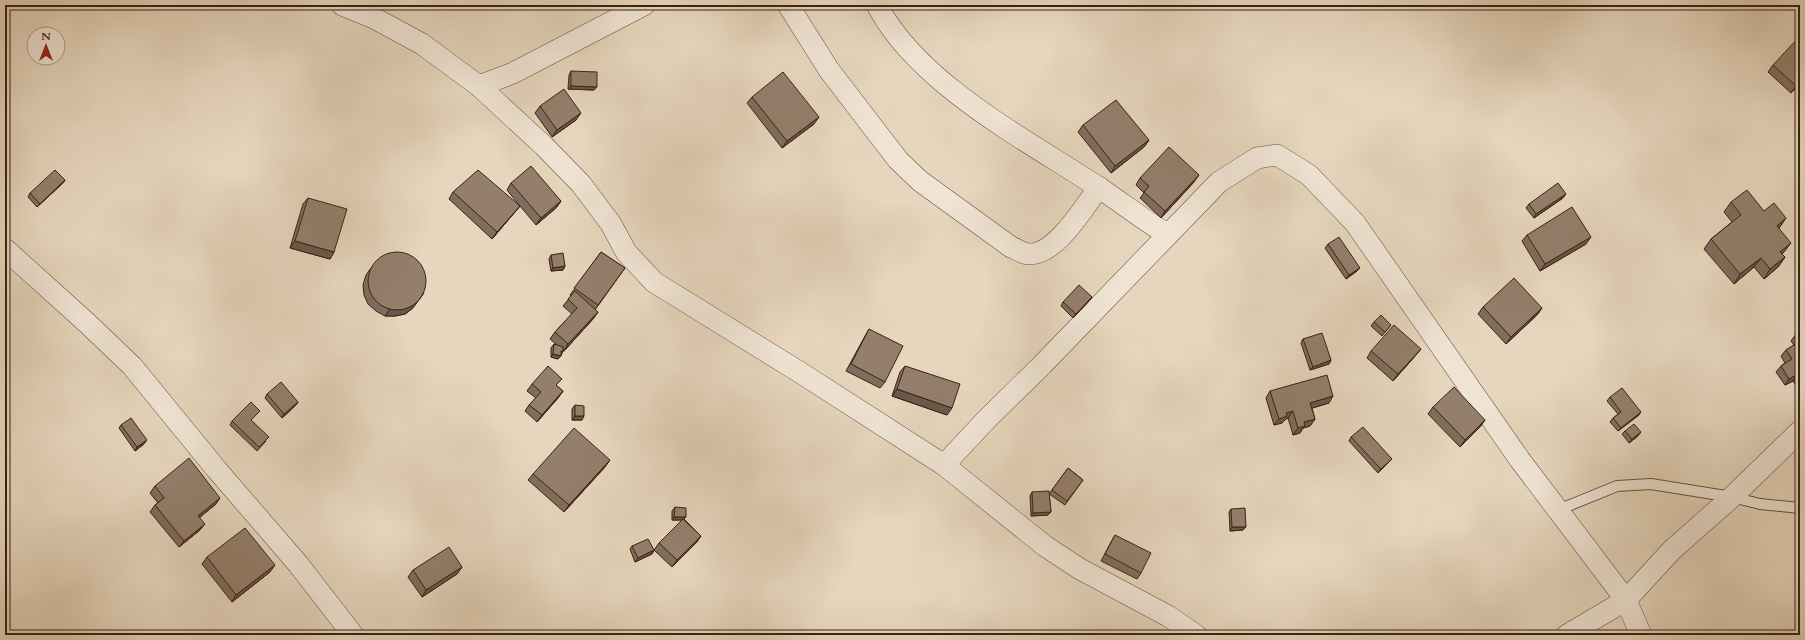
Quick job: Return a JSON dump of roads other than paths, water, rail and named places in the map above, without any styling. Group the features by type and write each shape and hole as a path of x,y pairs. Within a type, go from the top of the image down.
{"street":[{"path":"342,5 374,18 422,44 479,86 544,146 581,184 610,224 626,252 654,282 801,373 944,465 1045,546 1074,566 1131,598 1168,616 1196,635"},
{"path":"479,86 513,72 644,5"},
{"path":"788,5 829,70 898,160 920,182 1011,247 1028,254 1043,252 1059,239 1099,187"},
{"path":"877,5 883,17 907,48 936,75 979,109 1099,187 1145,221 1168,235"},
{"path":"944,465 987,419 1042,365 1219,182 1257,158 1277,155 1309,174 1355,223 1463,380 1626,600 1641,635"},
{"path":"5,249 87,322 132,366 217,470 298,564 353,635"},
{"path":"1567,635 1626,600 1672,550 1732,496 1800,431"}],"lane":[{"path":"1558,510 1617,486 1651,484 1732,496 1760,504 1800,508"}]}
